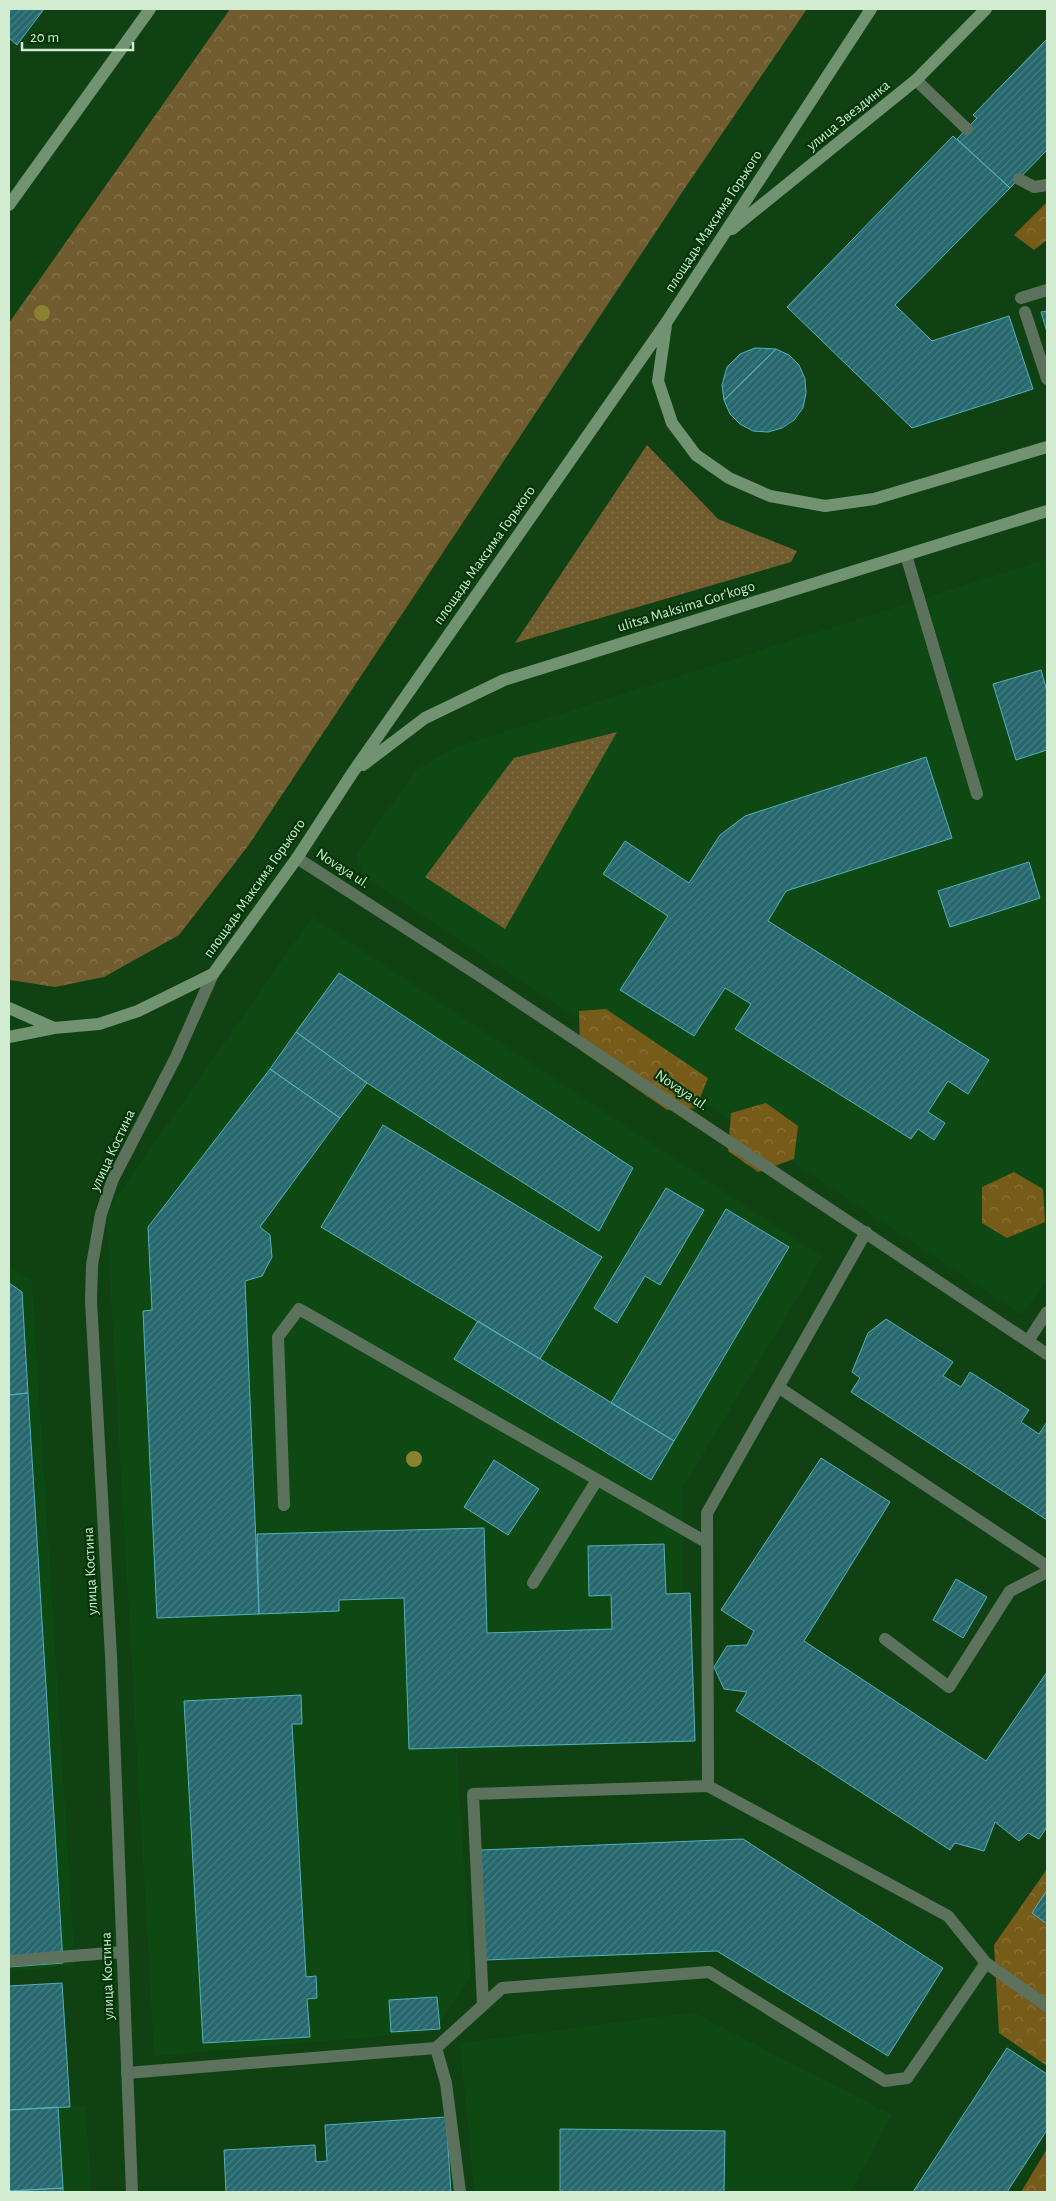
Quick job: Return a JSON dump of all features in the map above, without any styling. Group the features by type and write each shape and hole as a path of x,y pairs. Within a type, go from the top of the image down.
{"main road":[{"path":"9,206 150,9"},
{"name":"площадь Максима Горького","path":"9,1037 54,1028 99,1024 138,1011 213,974 297,858 353,772 666,323 871,9"},
{"name":"улица Звездинка","path":"722,237 916,80 986,9"},
{"path":"666,323 658,381 672,423 696,455 729,478 770,496 825,506 874,499 1047,447"},
{"name":"ulitsa Maksima Gor'kogo","path":"353,772 424,718 504,680 1047,511"},
{"name":"площадь Максима Горького","path":"9,1008 54,1028"}],"street":[{"path":"916,80 967,129"},
{"path":"1019,179 1034,187 1047,185"},
{"path":"1021,298 1047,290"},
{"path":"1025,312 1047,379"},
{"path":"906,555 977,794"},
{"name":"Novaya ul.","path":"297,858 480,976 1047,1354"},
{"name":"улица Костина","path":"132,2192 112,1656 91,1301 92,1265 101,1214 113,1179 176,1057 213,974"},
{"path":"708,1786 707,1513 866,1232"},
{"path":"284,1505 278,1337 300,1308 706,1542"},
{"path":"1028,1342 1047,1312"},
{"path":"778,1387 1047,1566"},
{"path":"533,1583 597,1480"},
{"path":"885,1639 950,1687 1010,1591 1047,1572"},
{"path":"483,2005 473,1794 708,1786 948,1916 986,1963 1047,2006"},
{"path":"9,1961 122,1952"},
{"path":"127,2073 436,2048 502,1988 708,1972 885,2081 907,2078 986,1963"},
{"path":"436,2048 446,2083 460,2192"}],"shaded area":[{"path":"1047,559 1047,1280 1022,1315 362,874 356,854 417,769 456,747"},
{"path":"312,917 822,1257 682,1489 686,1741 457,1752 471,1978 432,2032 154,2056 106,1212"},
{"path":"9,1265 32,1281 75,1965 9,1972"},
{"path":"693,2012 892,2115 850,2192 474,2192 460,2043"},
{"path":"85,2106 92,2192 9,2192 9,2110"}],"green space":[{"path":"230,9 807,9 687,185 248,846 179,935 104,977 55,987 10,980 9,323"},
{"path":"1047,202 1047,240 1034,250 1014,235"},
{"path":"647,445 718,519 797,551 791,562 515,643"},
{"path":"617,732 505,929 425,877 514,758"},
{"path":"606,1009 708,1078 696,1108 667,1110 580,1050 579,1011"},
{"path":"766,1103 798,1126 794,1159 758,1172 728,1151 731,1113"},
{"path":"1014,1172 1043,1189 1045,1222 1007,1238 982,1223 982,1187"},
{"path":"1047,1869 1047,2066 999,2033 994,1945"},
{"path":"1047,2149 1047,2192 1021,2192"}],"building":[{"path":"9,9 44,9 17,45 9,38"},
{"path":"1047,39 1047,150 1010,188 957,139 977,118 973,115"},
{"path":"953,136 1010,188 895,305 932,341 1009,316 1033,389 912,428 787,307"},
{"path":"1047,311 1047,332 1041,312"},
{"path":"755,348 776,349 724,400 722,385 727,367 740,354"},
{"path":"776,349 789,355 799,365 805,379 806,393 803,408 794,420 782,428 768,432 753,431 740,424 730,414 724,400"},
{"path":"1041,670 1047,691 1047,750 1016,760 993,684"},
{"path":"926,757 952,838 786,891 768,921 989,1060 968,1094 948,1081 928,1112 945,1123 934,1140 918,1129 911,1139 735,1029 751,1004 725,988 694,1036 620,990 668,916 603,874 625,841 689,883 720,835 745,816"},
{"path":"1029,862 1040,898 950,927 938,891"},
{"path":"339,973 633,1168 599,1231 367,1083 296,1032"},
{"path":"296,1032 367,1083 340,1118 270,1069"},
{"path":"270,1069 340,1118 260,1227 270,1235 272,1257 262,1276 245,1281 259,1614 157,1618 143,1311 152,1310 148,1227"},
{"path":"383,1125 602,1257 540,1359 321,1227"},
{"path":"666,1188 704,1210 660,1285 645,1276 617,1323 594,1308"},
{"path":"726,1209 789,1247 674,1441 611,1403"},
{"path":"9,1283 22,1292 28,1393 9,1395"},
{"path":"886,1319 953,1362 943,1376 961,1387 970,1372 1029,1410 1021,1422 1039,1434 1047,1422 1047,1520 851,1392 860,1378 852,1372 868,1333"},
{"path":"478,1321 674,1441 651,1480 454,1359"},
{"path":"28,1393 63,1963 9,1967 9,1395"},
{"path":"821,1458 890,1502 804,1641 986,1761 1047,1672 1047,1827 1039,1839 1028,1833 1019,1841 995,1822 984,1851 955,1843 950,1850 736,1711 747,1692 724,1689 714,1667 727,1646 747,1645 754,1631 721,1610"},
{"path":"494,1460 539,1489 508,1535 464,1507"},
{"path":"484,1528 487,1633 612,1629 611,1595 589,1596 588,1546 664,1544 666,1594 690,1593 695,1741 409,1749 404,1598 339,1600 339,1611 259,1614 257,1534"},
{"path":"956,1579 987,1597 963,1638 933,1620"},
{"path":"301,1695 302,1724 292,1724 306,1977 316,1976 317,1998 307,1999 310,2037 203,2043 184,1701"},
{"path":"743,1839 943,1968 888,2056 717,1951 485,1960 481,1850"},
{"path":"1047,1890 1047,1924 1032,1913"},
{"path":"62,1983 70,2107 9,2110 9,1986"},
{"path":"437,1997 440,2029 391,2032 389,2000"},
{"path":"1007,2048 1047,2074 1047,2130 1007,2192 913,2192"},
{"path":"58,2107 63,2188 9,2191 9,2110"},
{"path":"446,2117 451,2192 226,2192 224,2150 315,2145 316,2162 327,2161 325,2125"},
{"path":"560,2129 725,2131 724,2192 560,2192"},
{"path":"63,2188 63,2192 9,2192 9,2191"}]}
